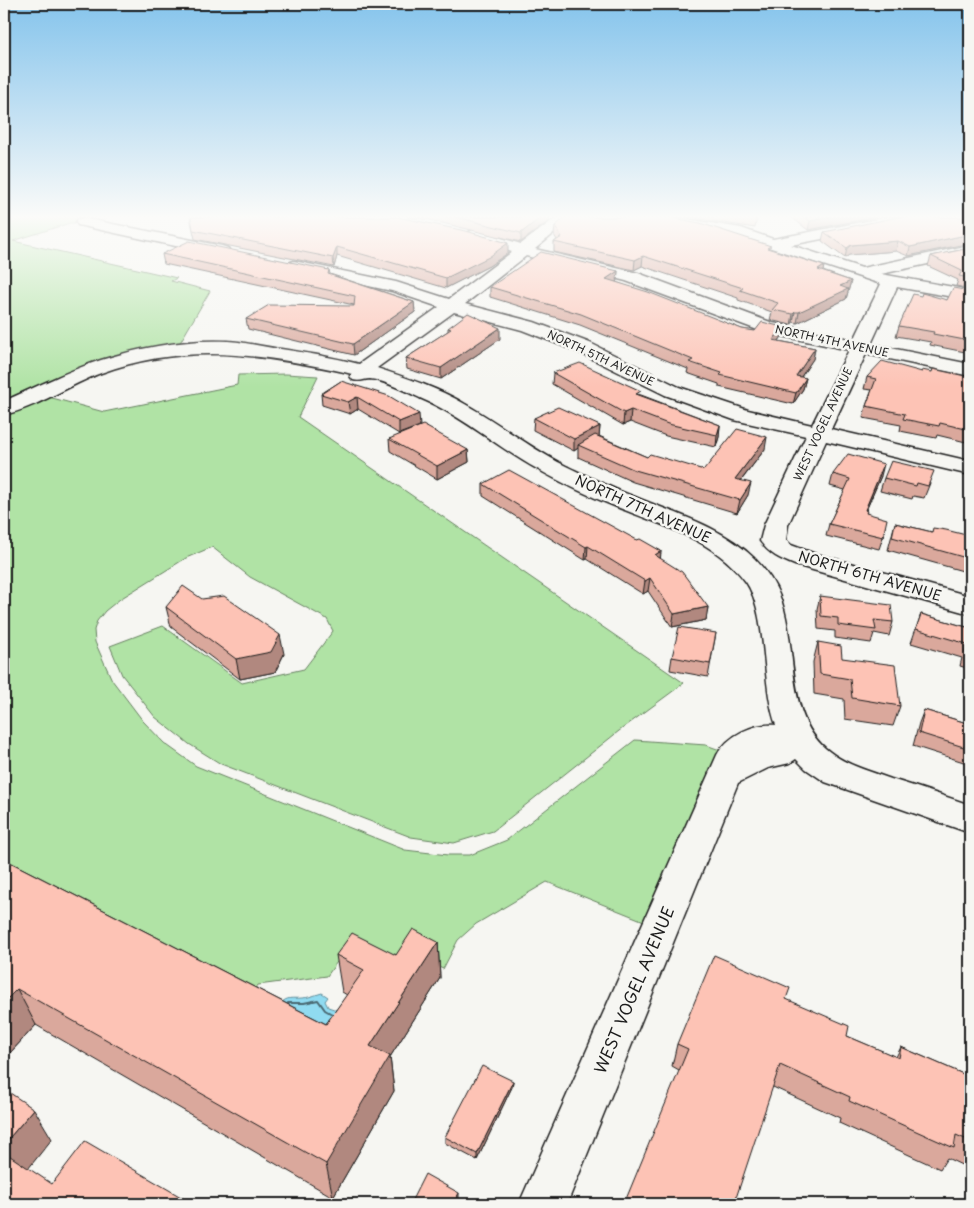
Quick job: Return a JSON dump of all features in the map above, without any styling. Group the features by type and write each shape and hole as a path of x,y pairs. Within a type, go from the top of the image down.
{"street":[{"name":"NORTH 5TH AVENUE","path":"329,273 396,287 556,336 672,391 705,403 818,434 970,468"},
{"path":"361,373 494,273"},
{"name":"NORTH 4TH AVENUE","path":"617,273 632,277 769,328 970,370"},
{"path":"862,273 891,282 970,295"},
{"name":"WEST VOGEL AVENUE","path":"773,541 776,525 891,282"},
{"name":"NORTH 7TH AVENUE","path":"4,409 97,367 155,353 188,348 226,347 283,355 291,360 361,373 401,389 416,390 454,406 520,450 562,474 613,497 687,525 723,545 742,561 759,581 772,612 787,716 789,724 799,742 822,765 837,773 970,819"},
{"name":"NORTH 6TH AVENUE","path":"773,541 782,550 804,559 970,605"},
{"name":"WEST VOGEL AVENUE","path":"543,1204 725,776 761,757 779,754 799,742"}],"green space":[{"path":"4,273 156,273 177,278 171,281 210,291 178,346 4,405"},
{"path":"286,374 318,376 298,417 684,683 619,731 493,831 454,843 411,837 221,764 189,744 155,717 122,675 110,646 163,626 242,683 304,669 333,631 327,619 250,577 212,547 186,558 120,599 105,611 97,621 94,630 95,642 112,680 143,721 164,743 196,766 405,850 448,855 470,855 507,840 635,740 706,745 720,750 644,921 547,882 476,924 458,940 443,969 423,960 349,945 327,976 258,985 242,1006 4,881 4,415 45,396 104,412 237,385 238,375"}],"water":[{"path":"322,993 328,997 325,1001 328,1007 337,1010 334,1029 280,1004 288,999 307,998"}],"building":[{"path":"251,273 328,273 414,302 353,344 246,319 269,305 354,306 355,296"},
{"path":"430,273 455,273 446,278"},
{"path":"510,273 614,273 606,279 648,292 742,329 755,331 762,322 783,327 773,340 815,348 796,376 806,378 796,393 720,375 722,373 689,362 693,360 581,314 490,287"},
{"path":"697,273 828,273 851,281 840,286 848,289 793,314 772,310 778,303 740,290 743,288"},
{"path":"961,273 970,273 970,278 959,276"},
{"path":"953,288 970,291 970,341 899,326 913,294 921,296 922,293 947,300"},
{"path":"468,313 500,328 441,368 406,358 451,329 448,328"},
{"path":"882,361 922,372 922,370 932,372 933,369 970,377 970,430 940,423 939,426 903,419 905,414 866,406 876,379 867,377"},
{"path":"580,363 641,391 636,394 720,425 717,435 668,424 631,410 624,413 553,373"},
{"path":"341,381 389,396 419,414 399,422 357,397 348,402 321,394"},
{"path":"558,407 600,426 574,439 534,418"},
{"path":"423,425 468,450 437,466 389,439"},
{"path":"737,429 767,437 735,479 751,483 740,500 635,470 578,445 595,435 647,457 650,454 704,470"},
{"path":"848,454 884,464 865,510 867,511 866,513 887,519 883,537 829,524 850,479 833,474"},
{"path":"891,461 934,471 928,486 917,483 916,486 884,478"},
{"path":"509,470 637,540 640,539 661,551 655,555 682,572 708,607 674,614 650,578 645,581 483,484"},
{"path":"895,523 932,532 933,528 970,536 970,559 892,537"},
{"path":"183,586 202,599 224,596 280,635 271,652 236,659 166,607"},
{"path":"820,596 891,605 893,622 874,620 876,630 838,625 838,618 821,616"},
{"path":"921,614 970,628 970,654 965,653 967,644 916,629"},
{"path":"679,627 716,633 710,664 672,657"},
{"path":"818,642 841,646 842,658 895,665 900,706 852,698 850,679 820,674"},
{"path":"924,710 970,724 970,749 919,733"},
{"path":"4,859 326,1024 364,970 336,955 352,933 396,955 413,929 438,942 370,1046 390,1056 326,1164 17,989 4,1002"},
{"path":"714,955 790,988 786,999 849,1026 847,1036 899,1058 901,1047 970,1077 970,1141 956,1135 954,1148 849,1101 850,1097 780,1065 734,1204 624,1204 688,1049 677,1044"},
{"path":"482,1066 513,1081 477,1154 445,1137"},
{"path":"4,1089 34,1109 4,1144"},
{"path":"85,1141 193,1204 4,1204 4,1152 52,1184"},
{"path":"425,1174 459,1193 453,1204 410,1204"}]}
